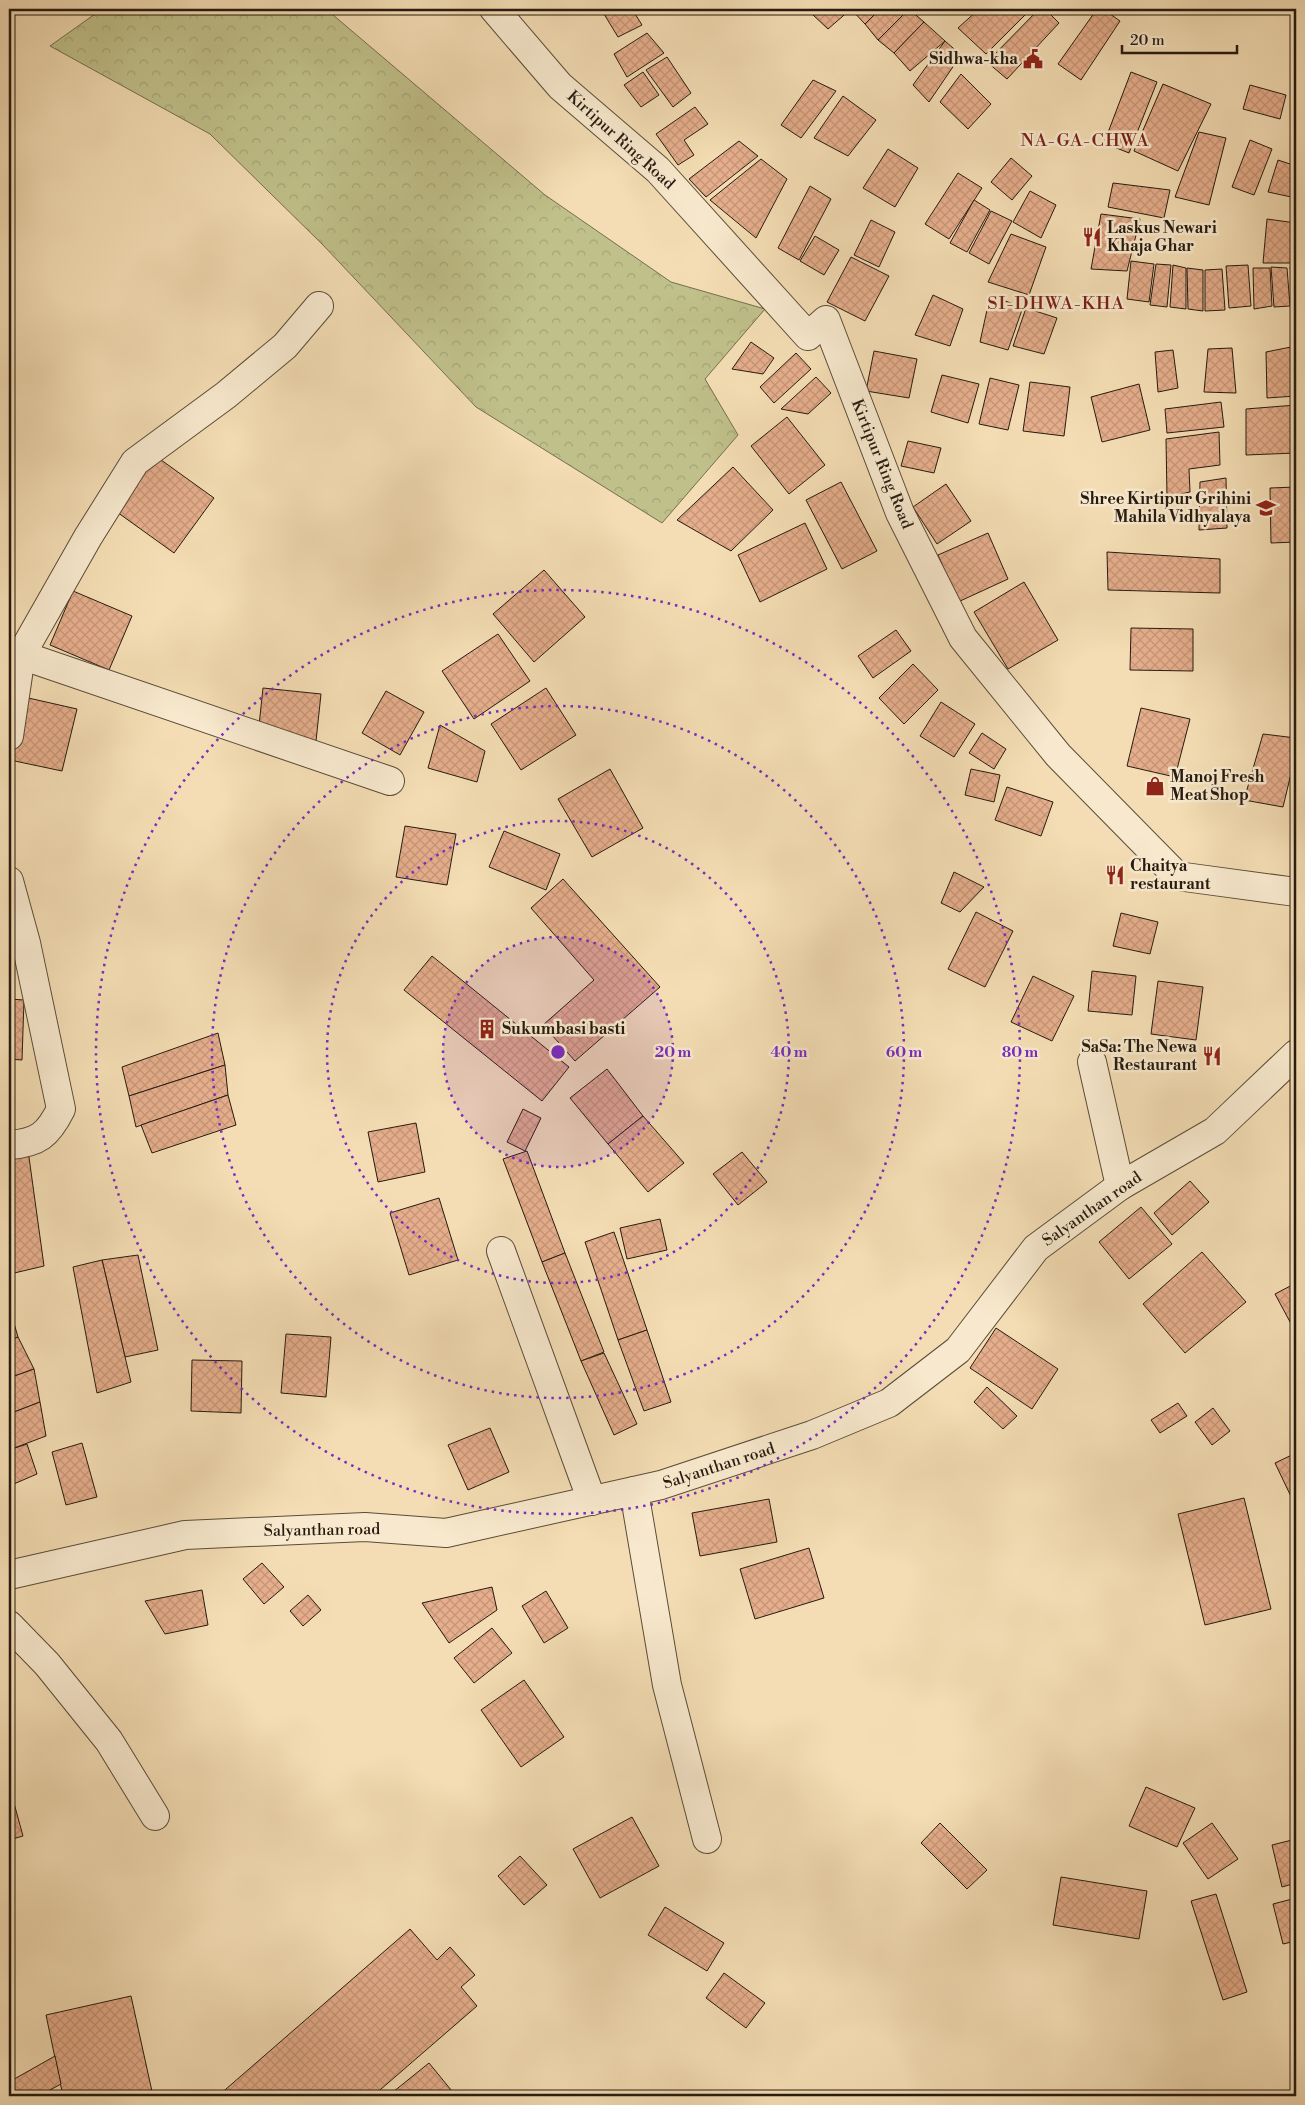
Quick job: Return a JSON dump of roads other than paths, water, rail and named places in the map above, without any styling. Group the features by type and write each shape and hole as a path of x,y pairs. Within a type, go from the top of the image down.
{"street":[{"name":"Kirtipur Ring Road","path":"494,9 560,86 658,170 808,336 826,320 900,513 963,638 1058,755 1176,876 1296,892"},
{"path":"9,736 21,656 88,537 135,462 226,396 285,346 319,306"},
{"path":"21,656 390,781"},
{"path":"9,881 26,943 61,1109 51,1129 28,1144 9,1145"},
{"name":"Salyanthan road","path":"9,1574 185,1534 365,1527 446,1533 661,1485 812,1436 889,1403 958,1350 1036,1248 1120,1186 1215,1131 1296,1054"},
{"path":"1092,1062 1120,1186"},
{"path":"501,1251 592,1501"},
{"path":"634,1492 667,1685 707,1839"},
{"path":"9,1625 48,1664 109,1740 155,1816"}],"place":[{"name":"Sidhwa-kha","path":"1033,59"},
{"name":"Laskus Newari Khaja Ghar","path":"1092,237"},
{"name":"Shree Kirtipur Grihini Mahila Vidhyalaya","path":"1266,508"},
{"name":"Manoj Fresh Meat Shop","path":"1155,786"},
{"name":"Chaitya restaurant","path":"1115,875"},
{"name":"Sukumbasi basti","path":"487,1029"},
{"name":"SaSa: The Newa Restaurant","path":"1212,1056"}],"district":[{"name":"NA-GA-CHWA","path":"1085,140"},
{"name":"SI-DHWA-KHA","path":"1056,303"}]}
